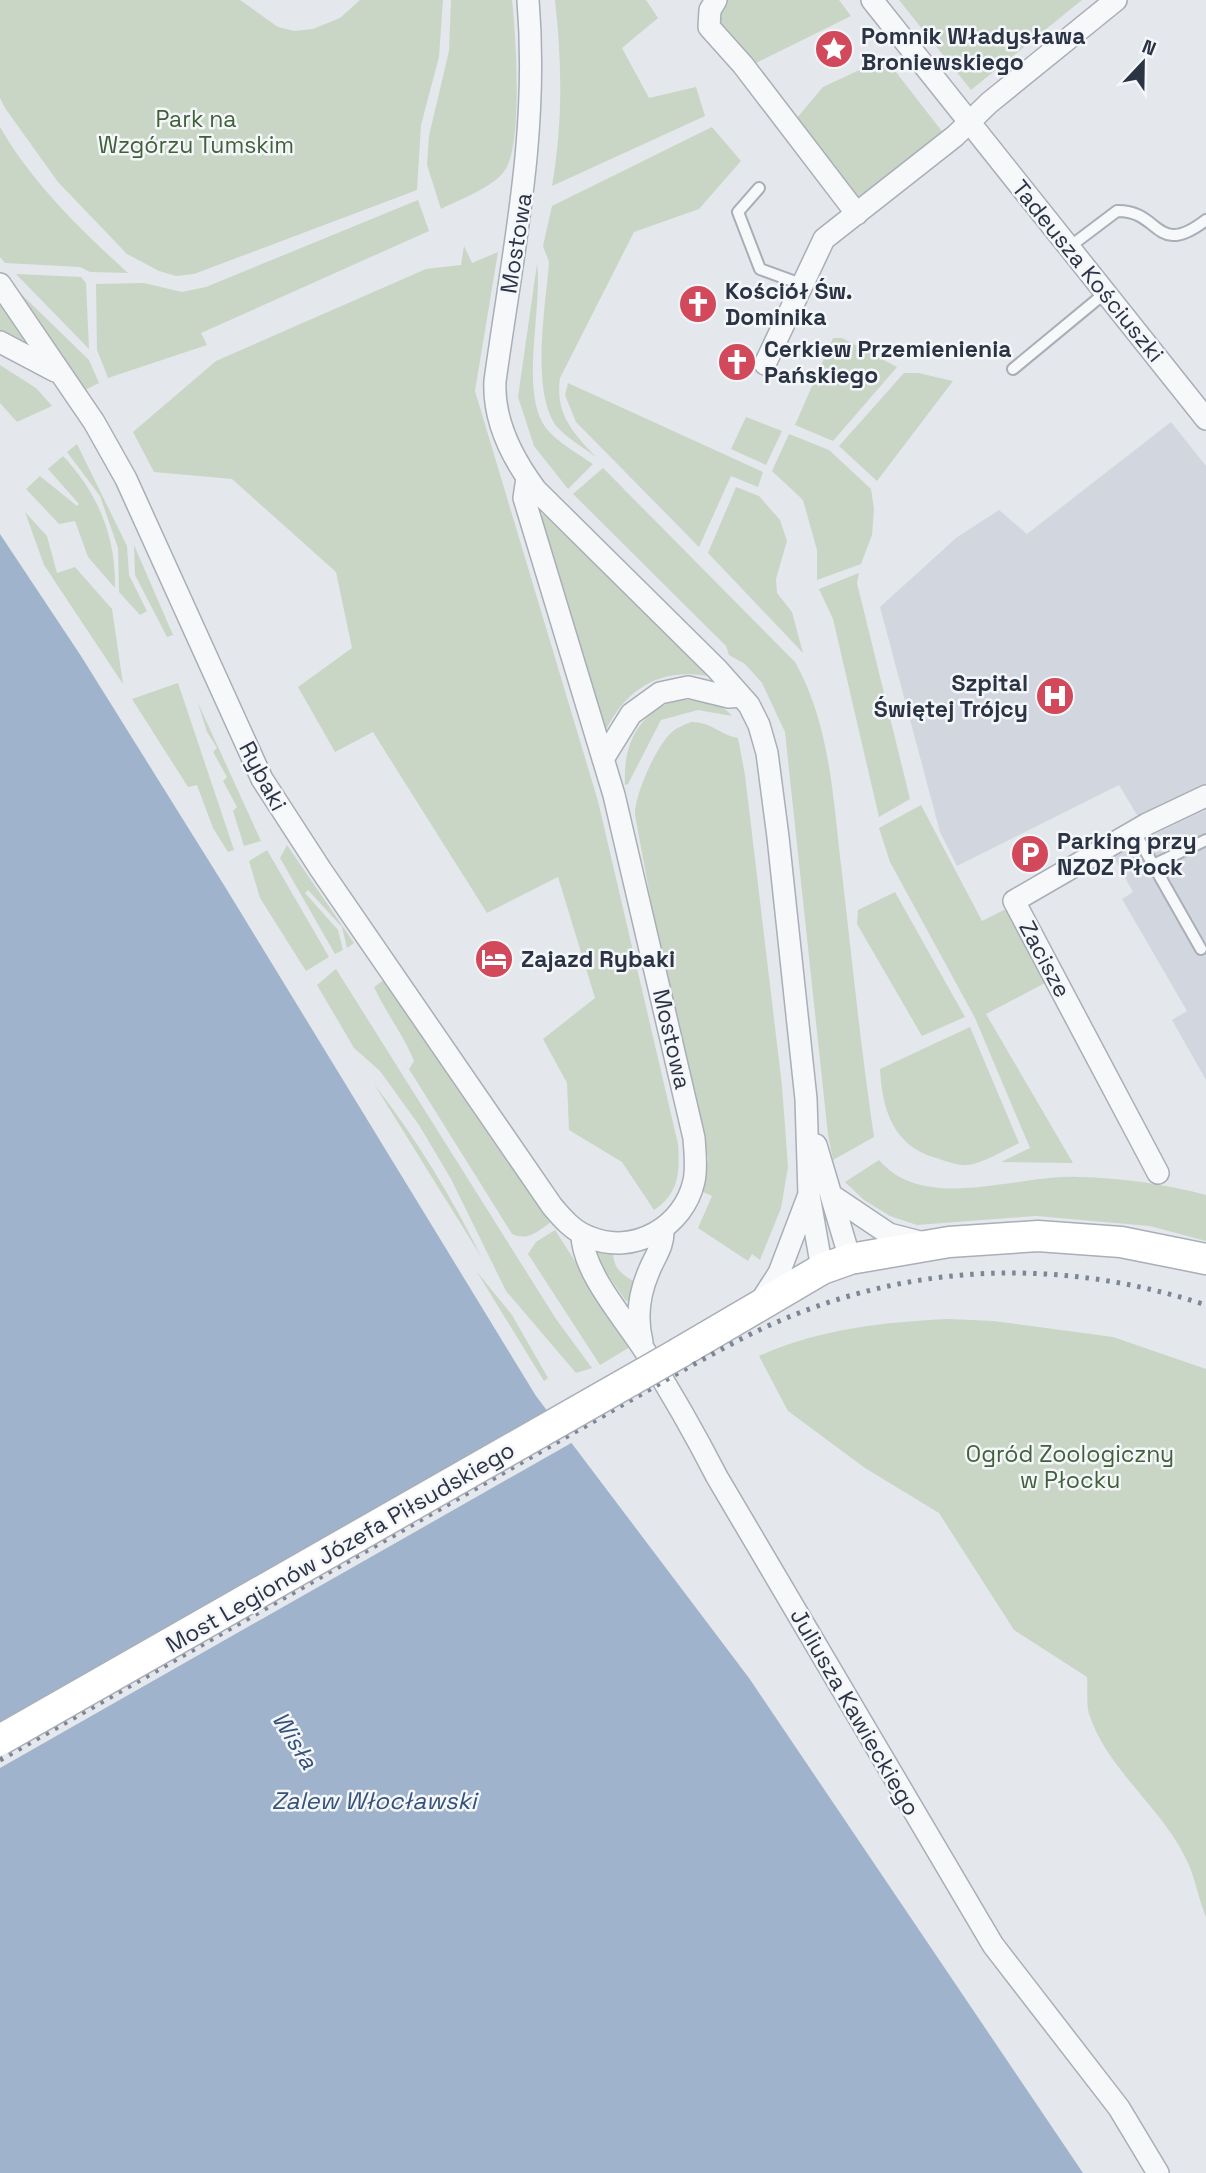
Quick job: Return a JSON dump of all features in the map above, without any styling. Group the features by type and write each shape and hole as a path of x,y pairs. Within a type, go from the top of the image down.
{"main road":[{"name":"Mostowa","path":"679,1353 836,1264 933,1244 1010,1237 1079,1238 1134,1244 1206,1259"},
{"name":"Most Legionów Józefa Piłsudskiego","path":"0,1740 679,1353"}],"street":[{"name":"Mostowa","path":"528,0 532,98 529,152 495,390 498,416 508,445 527,478 548,503 741,696 757,720 767,753 806,1099 809,1195 836,1264"},
{"path":"716,0 710,10 709,27 743,65 857,214"},
{"name":"Tadeusza Kościuszki","path":"872,0 1206,419"},
{"path":"765,364 824,239 969,124 1116,0"},
{"name":"Rybaki","path":"0,284 21,311 94,422 126,478 262,779 544,1195 561,1217 582,1234"},
{"path":"0,342 60,374"},
{"name":"Mostowa","path":"527,478 524,498 603,759 694,1138 696,1163 692,1189 682,1209 663,1229 640,1240 622,1242 598,1240 582,1234"},
{"path":"603,759 631,715 660,693 688,687 729,697 741,696"},
{"name":"Zacisze","path":"1158,1173 1014,901 1135,831 1206,796"},
{"name":"Mostowa","path":"806,1099 824,1180 831,1195 836,1264"},
{"name":"Mostowa","path":"754,1312 779,1273 809,1195"},
{"name":"Mostowa","path":"831,1195 889,1234 933,1244"},
{"path":"643,1348 639,1328 640,1300 662,1245 663,1229"},
{"name":"Juliusza Kawieckiego","path":"582,1234 582,1247 595,1274 643,1348 993,1945 1119,2108 1158,2173"}],"lane":[{"path":"759,188 738,212 760,269 801,284"},
{"path":"1068,248 1117,211 1133,214 1165,233 1178,237 1206,220"},
{"path":"1013,369 1105,293"},
{"path":"1135,831 1201,948"},
{"path":"1153,865 1206,840"}],"shaded area":[{"name":"Szpital Świętej Trójcy","path":"1171,422 1206,466 1206,786 1140,820 1119,785 957,866 940,832 880,607 956,538 999,510 1027,534"},
{"path":"1206,810 1206,1080 1172,1020 1187,1011 1122,899 1133,892 1112,854"}],"green space":[{"name":"Park na Wzgórzu Tumskim","path":"0,0 240,0 278,27 294,31 313,29 340,18 360,0 443,0 439,57 421,125 417,190 194,274 176,276 159,271 127,254 58,182 5,108 0,98"},
{"path":"451,0 512,0 516,114 511,157 505,170 484,188 441,209 427,165 429,136 449,51"},
{"path":"555,0 646,0 658,18 622,48 649,98 696,87 705,116 552,186 560,93"},
{"path":"724,0 839,0 851,16 754,64 717,25"},
{"path":"899,0 1082,0 971,90"},
{"path":"885,58 944,134 861,199 852,192 796,119 823,87"},
{"path":"0,127 42,186 75,223 128,273 5,263 0,257"},
{"path":"712,127 741,161 699,209 634,232 560,378 560,402 567,421 596,457 557,427 549,412 544,392 542,348 549,262 543,246 552,206"},
{"path":"418,200 429,231 201,333 207,345 108,378 97,350 96,284 144,283 182,292 206,287"},
{"path":"464,246 472,263 498,252 475,391 598,801 678,1144 676,1182 669,1197 654,1210 622,1162 569,1130 567,1083 543,1039 595,998 558,877 487,913 373,732 335,752 298,687 352,648 336,572 232,479 154,472 133,432 216,361 426,269 461,265"},
{"path":"537,264 533,372 538,413 546,428 556,438 593,464 568,489 534,446 518,397"},
{"path":"16,274 81,277 86,283 89,349"},
{"path":"18,291 89,360 99,383 85,390 60,360"},
{"path":"0,297 38,352 0,334"},
{"path":"833,338 842,338 897,367 833,441 795,425"},
{"path":"0,365 36,388 52,406 17,422 0,403"},
{"path":"904,373 918,373 953,381 877,481 839,446"},
{"path":"568,383 763,472 758,487 731,476 699,547 576,422 565,395"},
{"path":"746,417 782,431 766,465 731,449"},
{"path":"789,434 829,450 871,489 874,509 872,535 861,564 817,580 817,550 803,500 772,471"},
{"path":"77,444 127,546 129,575 147,611 140,615 119,592 118,548 100,496 67,452"},
{"path":"63,456 86,485 103,517 112,551 115,588 88,557 75,521 59,524 26,489 40,476 77,506 79,504 48,469"},
{"path":"603,468 795,662 816,712 833,791 874,1137 833,1160 828,1135 785,732 762,683 745,664 729,655 726,646 573,494"},
{"path":"736,487 759,496 780,520 787,541 776,579 777,593 792,612 803,653 708,553"},
{"path":"25,512 47,536 57,573 75,567 112,609 123,684 44,565"},
{"path":"543,514 707,676 674,675 646,685 624,703 606,730 540,515"},
{"path":"134,545 173,635 167,637 135,575"},
{"path":"859,573 857,583 910,799 879,817 833,619 819,589"},
{"path":"178,683 234,850 228,852 213,828 197,785 188,787 132,699"},
{"path":"677,700 714,704 732,716 698,710 661,720 628,784 625,785 627,757 635,733 652,713"},
{"path":"198,703 261,841 244,846 233,811 237,807 223,781 227,777 213,752 217,748 207,732"},
{"path":"691,722 705,724 738,738 745,775 782,1086 788,1167 781,1208 760,1260 752,1254 748,1261 698,1228 712,1196 703,1192 708,1158 654,918 635,815 642,785 659,749 673,731"},
{"path":"921,805 982,921 1008,908 1049,981 986,1014 1073,1163 1001,1162 1030,1148 975,1018 890,862 879,828"},
{"path":"287,845 354,943 347,948 342,927 308,890 305,893 338,930 343,950 335,954 280,858"},
{"path":"267,850 329,957 306,971 260,898 249,861"},
{"path":"895,892 965,1017 922,1036 857,924 858,910"},
{"path":"336,969 556,1319 592,1368 576,1373 506,1291 451,1179 419,1125 380,1071 354,1048 317,985"},
{"path":"384,980 550,1223 536,1232 528,1236 512,1234 409,1069 414,1061 374,987"},
{"path":"970,1027 1019,1143 981,1162 964,1165 921,1152 909,1145 900,1135 887,1112 880,1069"},
{"path":"374,1084 432,1168 482,1258"},
{"path":"879,1160 898,1176 921,1185 946,1188 973,1188 1079,1177 1143,1182 1191,1191 1206,1195 1206,1241 1150,1226 1036,1216 917,1225 890,1216 864,1200 845,1182"},
{"path":"555,1230 630,1347 600,1365 528,1254 536,1242"},
{"path":"595,1249 613,1251 619,1271 637,1283 632,1300 626,1301 594,1255"},
{"path":"477,1272 512,1315 548,1378 544,1381"},
{"name":"Ogród Zoologiczny w Płocku","path":"949,1319 993,1321 1113,1337 1206,1369 1206,1917 1188,1864 1174,1838 1121,1770 1097,1734 1088,1710 1087,1677 1014,1630 939,1513 865,1468 788,1411 759,1356 805,1339 852,1328"}],"water":[{"name":"Zalew Włocławski","path":"0,534 81,656 227,890 536,1396 749,1678 1083,2173 0,2173"}],"pier":[{"path":"550,1410 573,1442 0,1768 0,1722"}],"railway":[{"path":"0,1760 687,1368 765,1327 829,1302 882,1287 990,1273 1098,1279 1206,1305"}],"place":[{"name":"Pomnik Władysława Broniewskiego","path":"834,49"},
{"name":"Kościół Św. Dominika","path":"698,304"},
{"name":"Cerkiew Przemienienia Pańskiego","path":"737,362"},
{"name":"Szpital Świętej Trójcy","path":"1055,696"},
{"name":"Parking przy NZOZ Płock","path":"1030,854"},
{"name":"Zajazd Rybaki","path":"494,959"}],"water label":[{"name":"Wisła","path":"295,1740"}]}
